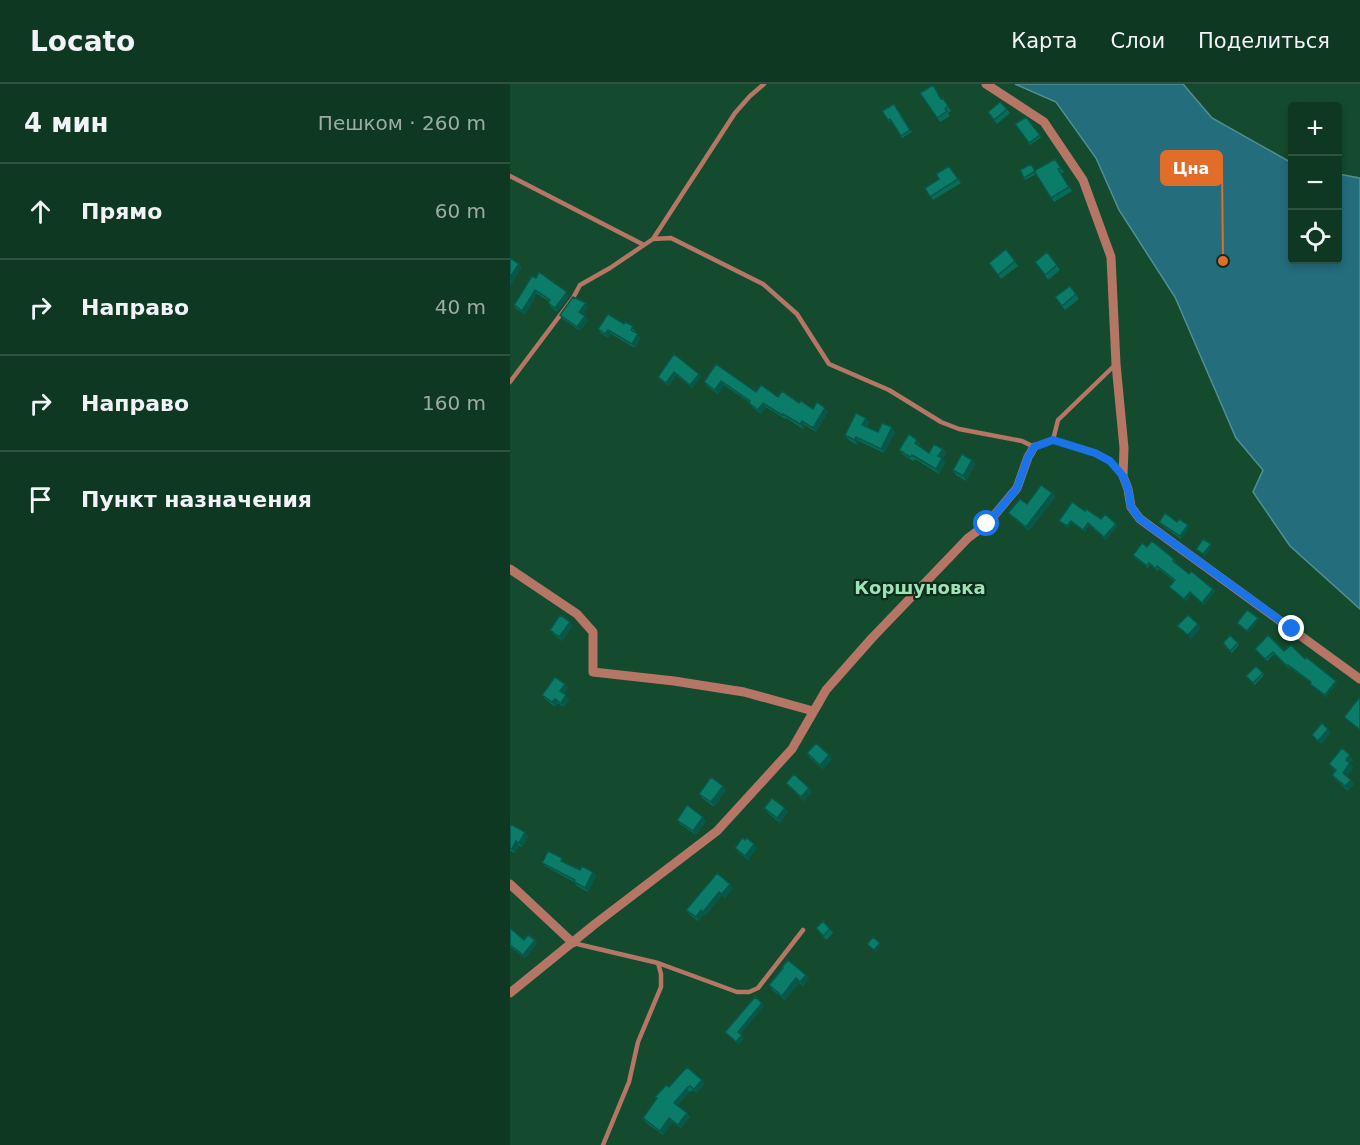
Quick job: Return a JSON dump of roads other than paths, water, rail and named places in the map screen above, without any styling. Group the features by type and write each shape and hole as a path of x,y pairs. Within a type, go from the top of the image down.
{"street":[{"path":"986,84 1044,122 1083,180 1111,257 1116,364 1124,448 1123,476 1131,507 1140,519 1360,679"},
{"path":"510,993 595,924 717,831 792,749 826,690 872,638 968,538 987,524 1017,488 1034,447"},
{"path":"510,569 577,614 593,632 593,672 674,681 744,693 813,711"},
{"path":"510,884 573,943"}],"lane":[{"path":"510,382 573,298 580,285 653,239 735,113 764,84"},
{"path":"510,176 644,245"},
{"path":"653,239 670,238 763,284 797,314 829,364 889,390 941,422 959,429 1022,441 1034,447 1053,440 1095,453 1110,461 1123,476"},
{"path":"1053,440 1058,420 1116,364"},
{"path":"573,943 658,963 736,992 749,992 758,988 803,930"},
{"path":"603,1145 629,1082 638,1042 661,987 658,963"}],"water":[{"path":"1015,84 1183,84 1212,118 1288,161 1288,264 1342,264 1342,175 1360,178 1360,609 1290,546 1253,492 1263,470 1236,438 1175,297 1119,210 1096,158 1056,102"}],"place":[{"name":"Цна","path":"1223,261"}],"district":[{"name":"Коршуновка","path":"920,588"}]}
